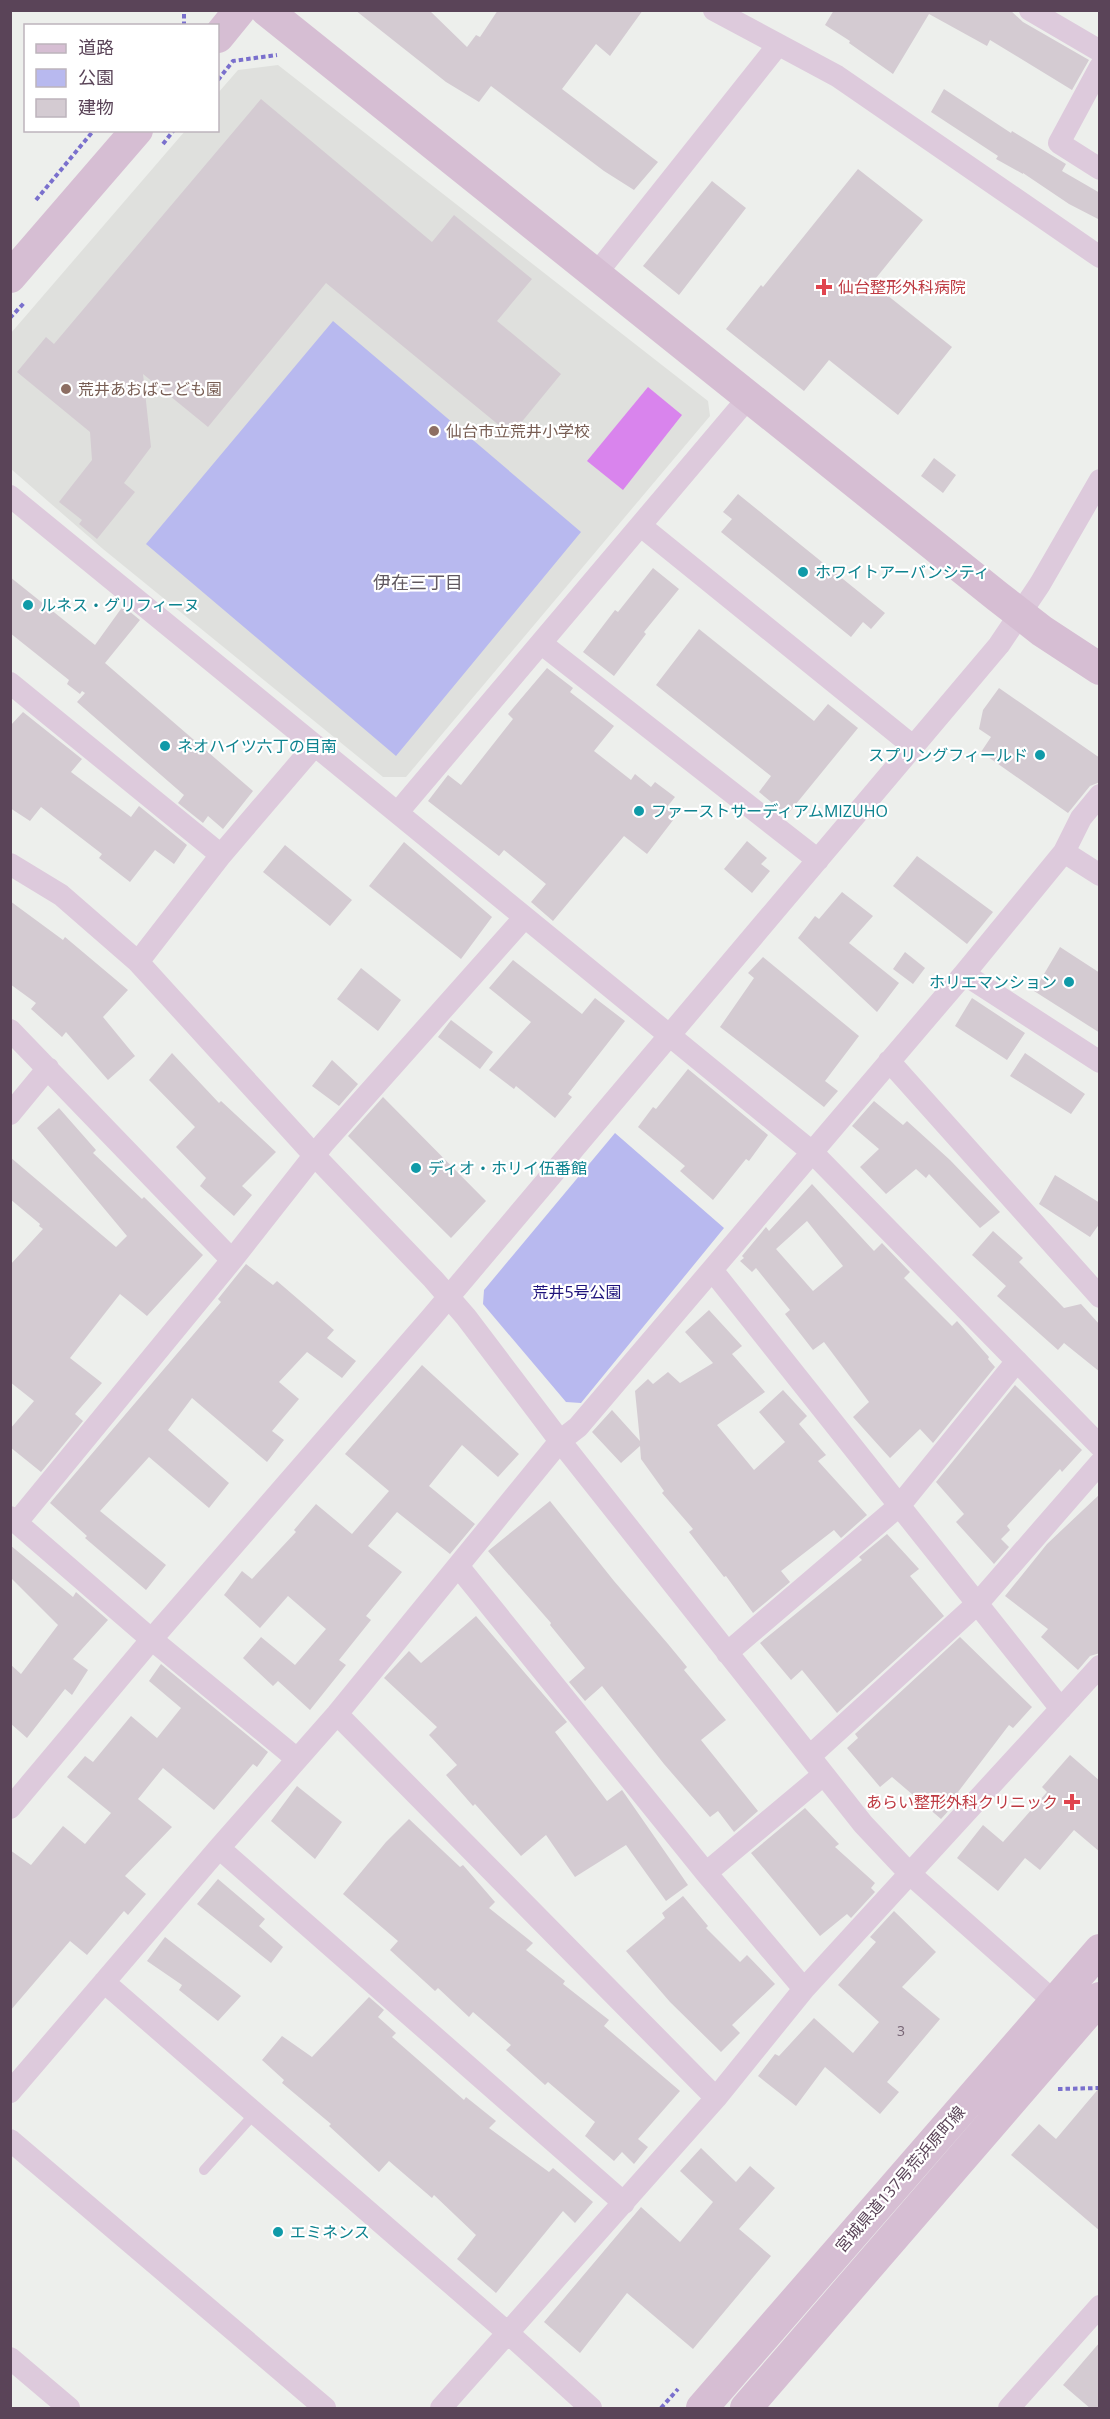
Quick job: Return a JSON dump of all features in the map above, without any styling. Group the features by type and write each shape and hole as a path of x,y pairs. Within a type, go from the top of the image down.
{"street":[{"path":"219,36 240,10"},
{"path":"266,10 1019,613 1100,669"},
{"path":"714,10 837,76 1100,257"},
{"path":"1030,10 1100,51"},
{"path":"596,274 778,45"},
{"path":"1100,67 1059,143 1100,169"},
{"path":"10,277 135,132"},
{"path":"398,812 748,398"},
{"path":"10,1808 151,1640 448,1297 999,645 1040,584 1100,480"},
{"path":"12,499 812,1152 1100,1446"},
{"path":"640,526 914,747"},
{"path":"542,644 818,861"},
{"path":"10,683 221,855"},
{"path":"138,962 221,855 315,745"},
{"path":"10,2092 219,1848 338,1714 560,1441 578,1426 964,974 1064,852 1081,818 1100,795"},
{"path":"1064,852 1100,875"},
{"path":"10,864 61,895 138,962 314,1155 448,1297 863,1824 910,1874 1089,2031"},
{"path":"297,1759 151,1640 14,1520 232,1260 314,1155 524,918"},
{"path":"964,974 1100,1062"},
{"path":"10,1030 232,1260"},
{"path":"889,1061 1100,1297"},
{"path":"10,1114 48,1068"},
{"path":"712,1270 1061,1709"},
{"path":"727,1653 900,1505 1017,1361"},
{"path":"706,1873 817,1766 978,1603 1100,1463"},
{"path":"458,1566 706,1873 804,1989"},
{"path":"441,2409 716,2098 804,1989 1100,1666"},
{"path":"338,1714 716,2098"},
{"path":"219,1848 624,2203"},
{"name":"宮城県道137号荒浜原町線","path":"702,2409 1100,1950"},
{"path":"104,1982 508,2333 591,2409"},
{"name":"宮城県道137号荒浜原町線","path":"746,2409 1089,2031 1100,1998"},
{"path":"10,2140 325,2409"},
{"path":"1009,2409 1100,2306"},
{"path":"10,2358 69,2409"}],"lane":[{"path":"204,2170 255,2113"}],"path":[{"path":"219,79 228,68"},
{"path":"31,207 92,132"},
{"path":"661,2409 685,2382"}],"shaded area":[{"name":"仙台市立荒井小学校","path":"278,65 708,401 710,416 406,777 383,777 103,549 11,469 11,333 184,132 219,132 219,92 238,70"},
{"path":"648,387 682,415 623,490 587,461"}],"green space":[{"path":"333,321 581,532 396,756 146,544"},
{"name":"荒井5号公園","path":"615,1133 724,1228 581,1403 566,1402 483,1304 484,1290"}],"building":[{"path":"355,10 429,10 467,47 476,35 480,37 498,10 643,10 610,56 596,44 562,89 658,162 634,190 604,171 491,86 479,102 446,82"},
{"path":"834,10 1010,10 1023,22 1089,60 1072,90 990,40 987,46 929,14 893,74 825,25"},
{"path":"944,89 1011,133 1012,131 1066,164 1062,171 1100,193 1100,220 1069,204 1023,173 996,159 998,156 931,112"},
{"path":"261,99 432,242 454,215 532,279 497,321 561,374 511,435 326,283 208,427 143,374 151,447 124,483 135,492 97,539 79,524 82,520 59,502 92,460 90,432 17,372 46,337 54,344"},
{"path":"858,169 923,220 872,283 952,347 898,415 829,360 804,391 726,329 761,285 763,287"},
{"path":"712,181 746,208 679,295 643,266"},
{"path":"934,458 956,475 943,493 921,476"},
{"name":"ホワイトアーバンシティ","path":"738,494 885,613 871,629 863,622 851,637 721,532 732,519 723,512"},
{"path":"653,568 679,589 644,632 646,634 614,676 583,652 615,610 618,612"},
{"path":"10,577 95,645 123,606 140,620 105,663 253,791 223,829 208,816 203,823 178,803 184,795 77,702 85,693 82,691 80,694 67,684 69,680 10,633"},
{"path":"699,629 814,721 828,704 858,728 787,815 759,792 771,776 656,685"},
{"path":"547,668 573,688 570,692 614,726 594,751 631,780 635,774 651,787 655,782 675,797 667,807 677,815 647,854 624,836 553,921 531,902 546,884 504,850 499,856 428,801 448,775 461,785 513,719 508,714"},
{"name":"スプリングフィールド","path":"999,688 1100,758 1100,782 1090,786 1068,813 981,752 991,737 979,729 983,710"},
{"path":"23,712 82,759 71,772 131,817 139,806 187,845 174,864 155,850 130,882 99,858 102,854 41,807 30,821 10,808 10,726"},
{"path":"747,841 767,858 761,864 770,871 752,893 724,869"},
{"path":"404,842 492,917 461,959 369,886"},
{"path":"285,845 352,900 330,926 263,872"},
{"path":"917,856 993,912 967,944 893,886"},
{"path":"842,892 873,916 849,943 899,983 877,1012 798,938 815,916 819,919"},
{"path":"10,901 63,940 65,937 128,990 103,1017 135,1056 108,1080 66,1032 62,1037 31,1009 36,1003 10,984"},
{"name":"ホリエマンション","path":"1060,947 1100,973 1100,1033 1034,991"},
{"path":"905,952 925,968 913,984 893,969"},
{"path":"763,957 859,1036 825,1081 838,1091 824,1107 720,1027 754,978 748,973"},
{"path":"513,960 582,1014 595,998 625,1021 568,1094 572,1097 555,1118 516,1086 514,1089 489,1070 531,1022 489,988"},
{"path":"361,968 401,1000 378,1031 337,999"},
{"path":"972,998 1025,1033 1007,1060 955,1026"},
{"path":"451,1020 493,1052 480,1069 438,1037"},
{"path":"172,1053 219,1103 221,1101 276,1152 242,1186 252,1195 234,1216 200,1186 206,1178 176,1147 195,1127 149,1080"},
{"path":"1025,1053 1085,1094 1071,1114 1010,1076"},
{"path":"332,1060 358,1084 339,1106 312,1086"},
{"path":"688,1069 768,1135 749,1161 746,1159 713,1200 680,1171 685,1166 638,1127 653,1107 656,1109"},
{"name":"ディオ・ホリイ伍番館","path":"383,1097 486,1201 451,1238 348,1136"},
{"path":"874,1101 903,1125 907,1121 950,1160 1000,1212 980,1228 929,1174 926,1178 916,1169 886,1194 860,1167 879,1149 852,1126"},
{"path":"59,1108 96,1150 93,1153 142,1199 144,1197 203,1255 147,1316 120,1294 70,1358 102,1383 75,1414 83,1421 41,1472 10,1447 10,1429 34,1401 10,1382 10,1265 43,1229 10,1199 10,1157 116,1247 127,1236 37,1128"},
{"path":"1055,1175 1100,1203 1100,1223 1090,1237 1039,1204"},
{"path":"812,1184 874,1251 882,1243 910,1272 904,1278 952,1326 957,1321 989,1357 988,1359 995,1367 933,1443 920,1429 890,1458 853,1417 869,1402 824,1342 813,1350 785,1314 790,1310 756,1268 752,1272 740,1261 766,1227 769,1231","holes":["807,1221 843,1266 813,1291 776,1249"]},
{"path":"993,1231 1023,1258 1019,1262 1064,1308 1081,1304 1100,1325 1100,1372 1064,1343 1058,1350 997,1296 1006,1286 972,1255"},
{"path":"246,1264 273,1285 277,1281 334,1330 327,1338 356,1361 342,1378 307,1352 279,1382 299,1399 272,1431 284,1440 267,1462 192,1398 168,1430 229,1483 209,1508 149,1457 100,1511 166,1565 146,1590 85,1538 87,1536 50,1503 221,1302 218,1299"},
{"path":"709,1310 742,1346 732,1354 765,1392 717,1425 754,1470 785,1442 759,1412 783,1390 807,1416 799,1424 826,1455 818,1461 867,1515 841,1538 834,1530 781,1571 790,1582 753,1613 689,1532 693,1529 662,1493 664,1491 641,1459 640,1446 621,1463 592,1432 612,1410 640,1441 635,1391 648,1379 653,1384 668,1372 680,1383 713,1363 685,1332"},
{"path":"422,1365 519,1454 498,1477 462,1445 429,1486 475,1524 450,1554 397,1512 368,1546 402,1572 366,1616 371,1620 339,1660 346,1665 310,1710 278,1681 273,1686 243,1658 261,1637 295,1665 326,1629 288,1596 260,1628 224,1595 242,1571 252,1579 296,1532 294,1530 316,1504 352,1534 389,1491 345,1454"},
{"path":"1015,1385 1082,1450 1062,1472 1060,1469 1007,1526 1010,1530 1001,1539 1009,1547 994,1564 956,1522 964,1514 936,1482"},
{"path":"1100,1494 1100,1653 1090,1656 1078,1670 1041,1637 1048,1629 1005,1596 1047,1544"},
{"path":"550,1501 687,1667 684,1670 726,1720 701,1740 758,1811 734,1832 718,1811 710,1817 602,1686 585,1701 569,1682 585,1668 550,1625 551,1623 488,1551"},
{"path":"887,1534 919,1569 910,1576 944,1616 837,1713 802,1670 791,1680 760,1643 862,1560 859,1557"},
{"path":"10,1545 73,1597 76,1592 108,1620 73,1659 88,1670 72,1695 65,1689 27,1738 10,1723 10,1664 21,1674 58,1625 10,1577"},
{"path":"476,1616 567,1722 555,1732 607,1801 622,1790 688,1885 666,1901 626,1845 575,1877 546,1835 521,1856 446,1775 457,1765 429,1735 437,1727 384,1678 409,1651 421,1663"},
{"path":"960,1637 1032,1707 1013,1728 1009,1725 958,1792 962,1796 941,1819 892,1777 880,1787 847,1748 858,1738 855,1734"},
{"path":"161,1664 268,1752 257,1767 253,1764 214,1810 163,1768 138,1799 172,1827 125,1876 146,1894 128,1915 124,1911 87,1955 70,1941 10,2011 10,1850 31,1865 63,1826 85,1844 111,1813 67,1777 85,1756 93,1762 131,1716 157,1738 181,1708 149,1681"},
{"path":"1070,1755 1100,1781 1100,1852 1074,1830 1040,1870 1025,1858 998,1891 957,1858 983,1825 1003,1842 1047,1792 1042,1787"},
{"path":"297,1786 342,1822 315,1859 271,1821"},
{"path":"805,1808 839,1844 835,1847 875,1883 871,1888 875,1892 851,1918 847,1914 820,1936 751,1853"},
{"path":"409,1819 460,1867 463,1865 495,1902 489,1908 533,1943 526,1950 565,1981 563,1984 609,2020 604,2026 680,2091 638,2139 648,2147 634,2164 622,2152 614,2161 585,2136 595,2122 548,2082 545,2085 506,2050 511,2045 473,2012 469,2017 438,1988 435,1991 390,1950 398,1941 343,1894 386,1842"},
{"path":"218,1879 265,1919 259,1926 283,1947 271,1963 197,1904"},
{"path":"683,1896 708,1926 706,1928 740,1962 747,1955 775,1984 732,2025 740,2033 721,2052 670,2002 626,1951 665,1918 662,1913"},
{"path":"894,1911 936,1952 902,1987 940,2019 887,2082 899,2092 880,2114 825,2067 796,2106 758,2076 775,2054 779,2056 814,2018 853,2053 879,2022 838,1985 876,1942 870,1937"},
{"path":"165,1937 241,1996 218,2021 179,1990 182,1985 147,1961"},
{"path":"369,1997 384,2010 378,2017 396,2033 392,2037 464,2100 466,2097 496,2121 489,2128 549,2172 553,2168 593,2202 575,2223 563,2211 496,2293 457,2259 476,2235 434,2195 432,2198 389,2161 379,2172 329,2126 331,2124 282,2083 284,2080 262,2060 282,2036 312,2057"},
{"path":"1100,2087 1100,2231 1011,2155 1039,2124 1056,2139"},
{"path":"701,2148 736,2182 750,2166 775,2188 739,2229 771,2256 693,2349 627,2293 580,2353 544,2322 641,2207 680,2242 713,2202 680,2171"},
{"path":"1100,2342 1100,2409 1091,2409 1063,2385"}],"place":[{"name":"仙台整形外科病院","path":"824,287"},
{"name":"荒井あおばこども園","path":"66,389"},
{"name":"仙台市立荒井小学校","path":"434,431"},
{"name":"ホワイトアーバンシティ","path":"803,572"},
{"name":"ルネス・グリフィーヌ","path":"28,605"},
{"name":"ネオハイツ六丁の目南","path":"165,746"},
{"name":"スプリングフィールド","path":"1040,755"},
{"name":"ファーストサーディアムMIZUHO","path":"639,811"},
{"name":"ホリエマンション","path":"1069,982"},
{"name":"ディオ・ホリイ伍番館","path":"416,1168"},
{"name":"あらい整形外科クリニック","path":"1072,1802"},
{"name":"エミネンス","path":"278,2232"}],"district":[{"name":"伊在三丁目","path":"418,583"}]}
